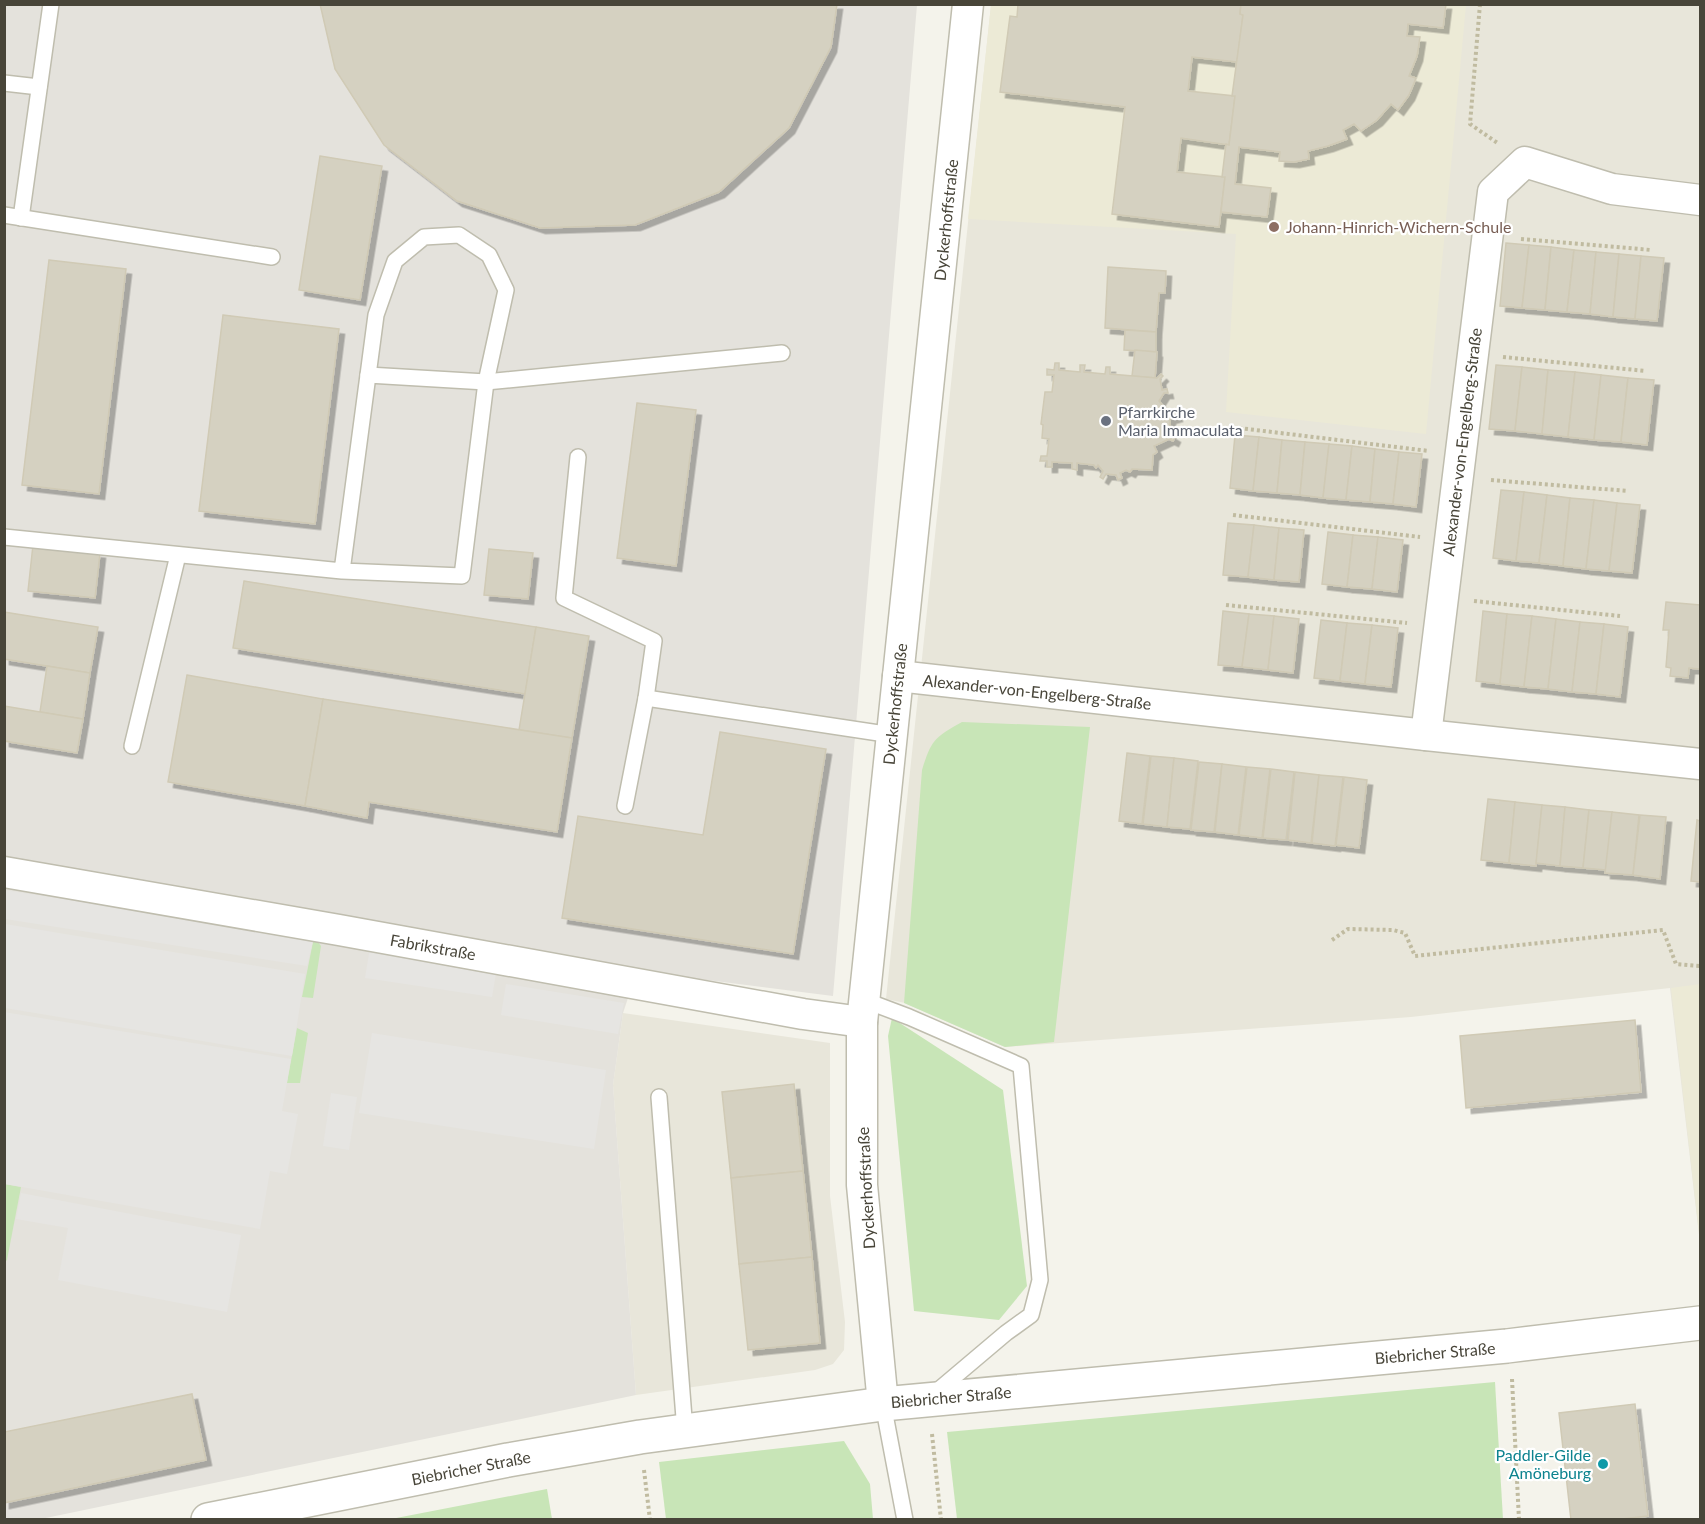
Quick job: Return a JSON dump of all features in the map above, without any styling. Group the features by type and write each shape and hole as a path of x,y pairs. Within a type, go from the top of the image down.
{"street":[{"name":"Dyckerhoffstraße","path":"883,1404 862,1185 863,1011 968,4"},
{"name":"Alexander-von-Engelberg-Straße","path":"1426,735 1493,192 1525,162"},
{"path":"1525,162 1612,189 1701,200"},
{"name":"Alexander-von-Engelberg-Straße","path":"898,676 1701,764"},
{"name":"Fabrikstraße","path":"4,872 803,1014 863,1011"},
{"name":"Biebricher Straße","path":"208,1520 508,1460 685,1431 883,1404 1496,1348 1701,1323"}],"lane":[{"path":"21,218 51,4"},
{"path":"4,83 39,87"},
{"path":"4,215 272,257"},
{"path":"4,537 342,571 462,576 486,382 506,290 489,255 459,235 424,237 395,261 376,315 342,571"},
{"path":"368,375 486,382 782,353"},
{"path":"578,456 564,598 654,641 626,806"},
{"path":"132,746 178,555"},
{"path":"646,698 892,735"},
{"path":"863,1011 909,1017 1021,1066 1040,1281 1031,1315 1006,1333 928,1399"},
{"path":"659,1097 685,1431"},
{"path":"883,1404 905,1520"}],"path":[{"path":"1480,4 1470,124 1525,162"},
{"path":"1487,236 1652,250"},
{"path":"1473,354 1646,371"},
{"path":"1239,428 1459,466 1628,491"},
{"path":"1233,515 1450,541"},
{"path":"1226,604 1620,616"},
{"path":"1332,940 1348,929 1393,930 1405,933 1415,956 1663,930 1676,964 1701,966"},
{"path":"1511,1376 1519,1520"},
{"path":"932,1433 941,1520"},
{"path":"643,1461 650,1520"}],"shaded area":[{"path":"5,5 917,5 833,996 637,971 623,1013 613,1085 636,1395 41,1519 5,1520"},
{"path":"991,5 1700,5 1700,1243 1670,988 1411,1017 1005,1047 905,1003 886,999"},
{"name":"Johann-Hinrich-Wichern-Schule","path":"991,5 1466,5 1426,434 1226,412 1236,234 968,219"},
{"path":"4,890 314,937 307,966 5,919"},
{"path":"5,924 305,974 292,1056 5,1008"},
{"path":"370,948 497,967 492,997 365,978"},
{"path":"506,984 624,1003 618,1034 501,1015"},
{"path":"1700,984 1700,1242 1671,988"},
{"path":"4,1012 291,1059 282,1111 298,1114 287,1174 270,1171 260,1229 5,1184"},
{"path":"623,1013 830,1043 830,1196 845,1322 844,1350 833,1364 815,1370 636,1395 613,1085"},
{"path":"372,1033 606,1070 594,1149 359,1113"},
{"path":"331,1093 357,1097 349,1150 323,1146"},
{"path":"21,1193 241,1235 227,1312 58,1280 68,1228 16,1219"}],"green space":[{"path":"962,722 1090,727 1054,1042 1005,1047 904,1003 922,770 935,740"},
{"path":"314,937 321,946 313,998 302,997"},
{"path":"892,1018 1003,1090 1027,1286 999,1320 914,1311 888,1036"},
{"path":"297,1028 308,1033 300,1083 287,1083"},
{"path":"4,1184 21,1187 5,1262"},
{"path":"1495,1382 1503,1519 957,1519 947,1432"},
{"path":"844,1441 870,1484 873,1519 666,1519 659,1462"},
{"path":"547,1489 552,1519 391,1519"}],"building":[{"path":"320,4 837,4 831,47 789,128 719,192 635,225 540,228 457,201 384,145 335,69"},
{"path":"1018,4 1241,4 1240,14 1243,15 1237,62 1192,57 1188,91 1235,96 1229,145 1181,138 1177,172 1225,177 1219,227 1112,214 1125,107 1000,92 1010,16 1017,17"},
{"path":"1241,4 1446,4 1443,28 1408,24 1407,36 1420,37 1417,56 1409,76 1416,78 1409,95 1398,110 1391,104 1377,120 1361,131 1354,124 1343,130 1347,139 1308,151 1309,159 1294,162 1279,161 1280,152 1239,147 1235,184 1271,188 1267,217 1221,212 1225,177 1222,177 1226,144 1229,145 1235,96 1232,96 1243,15 1240,14"},
{"path":"320,156 382,166 360,300 299,290"},
{"path":"1506,243 1529,245 1522,308 1500,306"},
{"path":"1529,245 1551,247 1545,310 1522,308"},
{"path":"1551,247 1574,250 1567,312 1545,310"},
{"path":"1574,250 1596,252 1590,314 1567,312"},
{"path":"1596,252 1619,254 1613,317 1590,314"},
{"path":"1619,254 1641,256 1635,319 1613,317"},
{"path":"1641,256 1664,258 1657,321 1635,319"},
{"path":"49,260 126,269 99,494 22,485"},
{"path":"1108,267 1166,271 1165,293 1159,293 1156,332 1105,328"},
{"path":"223,315 339,329 315,524 199,511"},
{"path":"1125,330 1156,332 1156,352 1124,350"},
{"path":"1135,350 1157,352 1155,378 1132,376"},
{"name":"Pfarrkirche Maria Immaculata","path":"1055,363 1059,363 1059,370 1080,372 1080,365 1085,365 1084,372 1105,374 1106,367 1110,367 1110,374 1157,378 1161,374 1163,376 1160,379 1162,390 1167,389 1168,393 1164,393 1159,401 1169,413 1175,412 1177,416 1170,418 1170,434 1175,437 1173,441 1169,439 1154,446 1157,452 1153,455 1152,470 1132,469 1130,472 1126,470 1120,473 1122,478 1118,480 1116,475 1106,474 1103,479 1100,477 1103,471 1098,465 1096,468 1094,465 1077,463 1077,470 1072,469 1072,463 1052,462 1052,467 1047,467 1047,461 1040,461 1041,456 1047,456 1049,439 1042,438 1043,425 1041,424 1045,392 1052,392 1054,375 1047,375 1047,369 1054,370"},
{"path":"1496,365 1522,367 1515,431 1489,429"},
{"path":"1522,367 1548,370 1542,434 1515,431"},
{"path":"1548,370 1575,372 1568,437 1542,434"},
{"path":"1575,372 1601,375 1594,440 1568,437"},
{"path":"1601,375 1628,378 1621,442 1594,440"},
{"path":"1628,378 1654,380 1647,445 1621,442"},
{"path":"637,403 696,410 676,566 617,558"},
{"path":"1235,435 1259,437 1253,491 1230,488"},
{"path":"1259,437 1282,440 1277,493 1253,491"},
{"path":"1282,440 1305,442 1300,495 1277,493"},
{"path":"1305,442 1329,444 1323,498 1300,495"},
{"path":"1329,444 1352,446 1346,500 1323,498"},
{"path":"1352,446 1375,449 1370,502 1346,500"},
{"path":"1375,449 1399,452 1393,504 1370,502"},
{"path":"1399,452 1422,454 1416,507 1393,504"},
{"path":"1501,490 1524,492 1516,561 1493,558"},
{"path":"1524,492 1547,495 1539,563 1516,561"},
{"path":"1547,495 1570,498 1563,566 1539,563"},
{"path":"1570,498 1594,500 1586,569 1563,566"},
{"path":"1594,500 1617,503 1609,571 1586,569"},
{"path":"1617,503 1640,505 1632,573 1609,571"},
{"path":"1228,523 1254,525 1248,577 1223,575"},
{"path":"1254,525 1279,528 1274,580 1248,577"},
{"path":"1279,528 1304,530 1299,582 1274,580"},
{"path":"1328,532 1353,535 1347,587 1322,584"},
{"path":"1353,535 1378,537 1372,589 1347,587"},
{"path":"1378,537 1403,540 1397,592 1372,589"},
{"path":"33,545 100,553 95,598 28,591"},
{"path":"489,549 533,553 528,599 484,595"},
{"path":"244,581 536,627 525,694 233,648"},
{"path":"1666,602 1700,605 1700,669 1689,668 1688,678 1670,676 1671,668 1666,667 1669,630 1663,630"},
{"path":"1223,611 1249,614 1242,667 1218,665"},
{"path":"1483,611 1507,614 1500,684 1476,681"},
{"path":"4,612 98,627 90,673 4,659"},
{"path":"1249,614 1274,616 1268,670 1242,667"},
{"path":"1507,614 1532,616 1524,687 1500,684"},
{"path":"1274,616 1299,619 1293,673 1268,670"},
{"path":"1532,616 1556,619 1548,689 1524,687"},
{"path":"1556,619 1580,622 1572,692 1548,689"},
{"path":"1321,620 1347,623 1340,681 1314,678"},
{"path":"1580,622 1604,624 1596,694 1572,692"},
{"path":"1347,623 1372,625 1365,684 1340,681"},
{"path":"1604,624 1628,627 1620,697 1596,694"},
{"path":"1372,625 1398,628 1391,687 1365,684"},
{"path":"536,627 589,636 572,738 519,730"},
{"path":"47,666 90,673 83,719 40,712"},
{"path":"187,675 323,699 305,806 168,782"},
{"path":"323,699 572,738 557,832 369,802 367,818 305,806"},
{"path":"4,706 83,719 77,753 4,741"},
{"path":"720,732 826,749 793,954 562,918 578,816 703,835"},
{"path":"1127,753 1150,756 1142,824 1119,821"},
{"path":"1151,756 1174,758 1167,827 1143,824"},
{"path":"1174,758 1198,761 1190,829 1167,827"},
{"path":"1199,762 1222,764 1214,832 1191,830"},
{"path":"1222,764 1246,767 1238,835 1215,832"},
{"path":"1247,767 1270,769 1262,838 1239,835"},
{"path":"1271,769 1294,772 1286,840 1263,838"},
{"path":"1295,772 1319,775 1311,843 1288,840"},
{"path":"1319,775 1343,777 1335,846 1312,843"},
{"path":"1344,777 1367,780 1359,848 1336,845"},
{"path":"1488,799 1515,802 1509,863 1481,860"},
{"path":"1515,802 1542,805 1536,866 1509,863"},
{"path":"1542,805 1565,807 1560,866 1536,863"},
{"path":"1565,807 1589,810 1583,868 1560,866"},
{"path":"1589,810 1612,812 1606,870 1583,868"},
{"path":"1612,812 1639,815 1633,875 1605,873"},
{"path":"1640,815 1666,817 1660,879 1633,875"},
{"path":"1697,820 1700,821 1700,882 1691,881"},
{"path":"1635,1020 1641,1092 1466,1108 1460,1036"},
{"path":"794,1084 803,1171 731,1178 722,1092"},
{"path":"803,1171 812,1257 739,1264 731,1178"},
{"path":"812,1257 820,1343 748,1350 739,1264"},
{"path":"192,1394 206,1460 4,1503 4,1432"},
{"name":"Paddler-Gilde Amöneburg","path":"1635,1404 1648,1516 1613,1520 1571,1520 1559,1413"}],"place":[{"name":"Johann-Hinrich-Wichern-Schule","path":"1274,227"},
{"name":"Pfarrkirche Maria Immaculata","path":"1106,421"},
{"name":"Paddler-Gilde Amöneburg","path":"1603,1464"}]}
